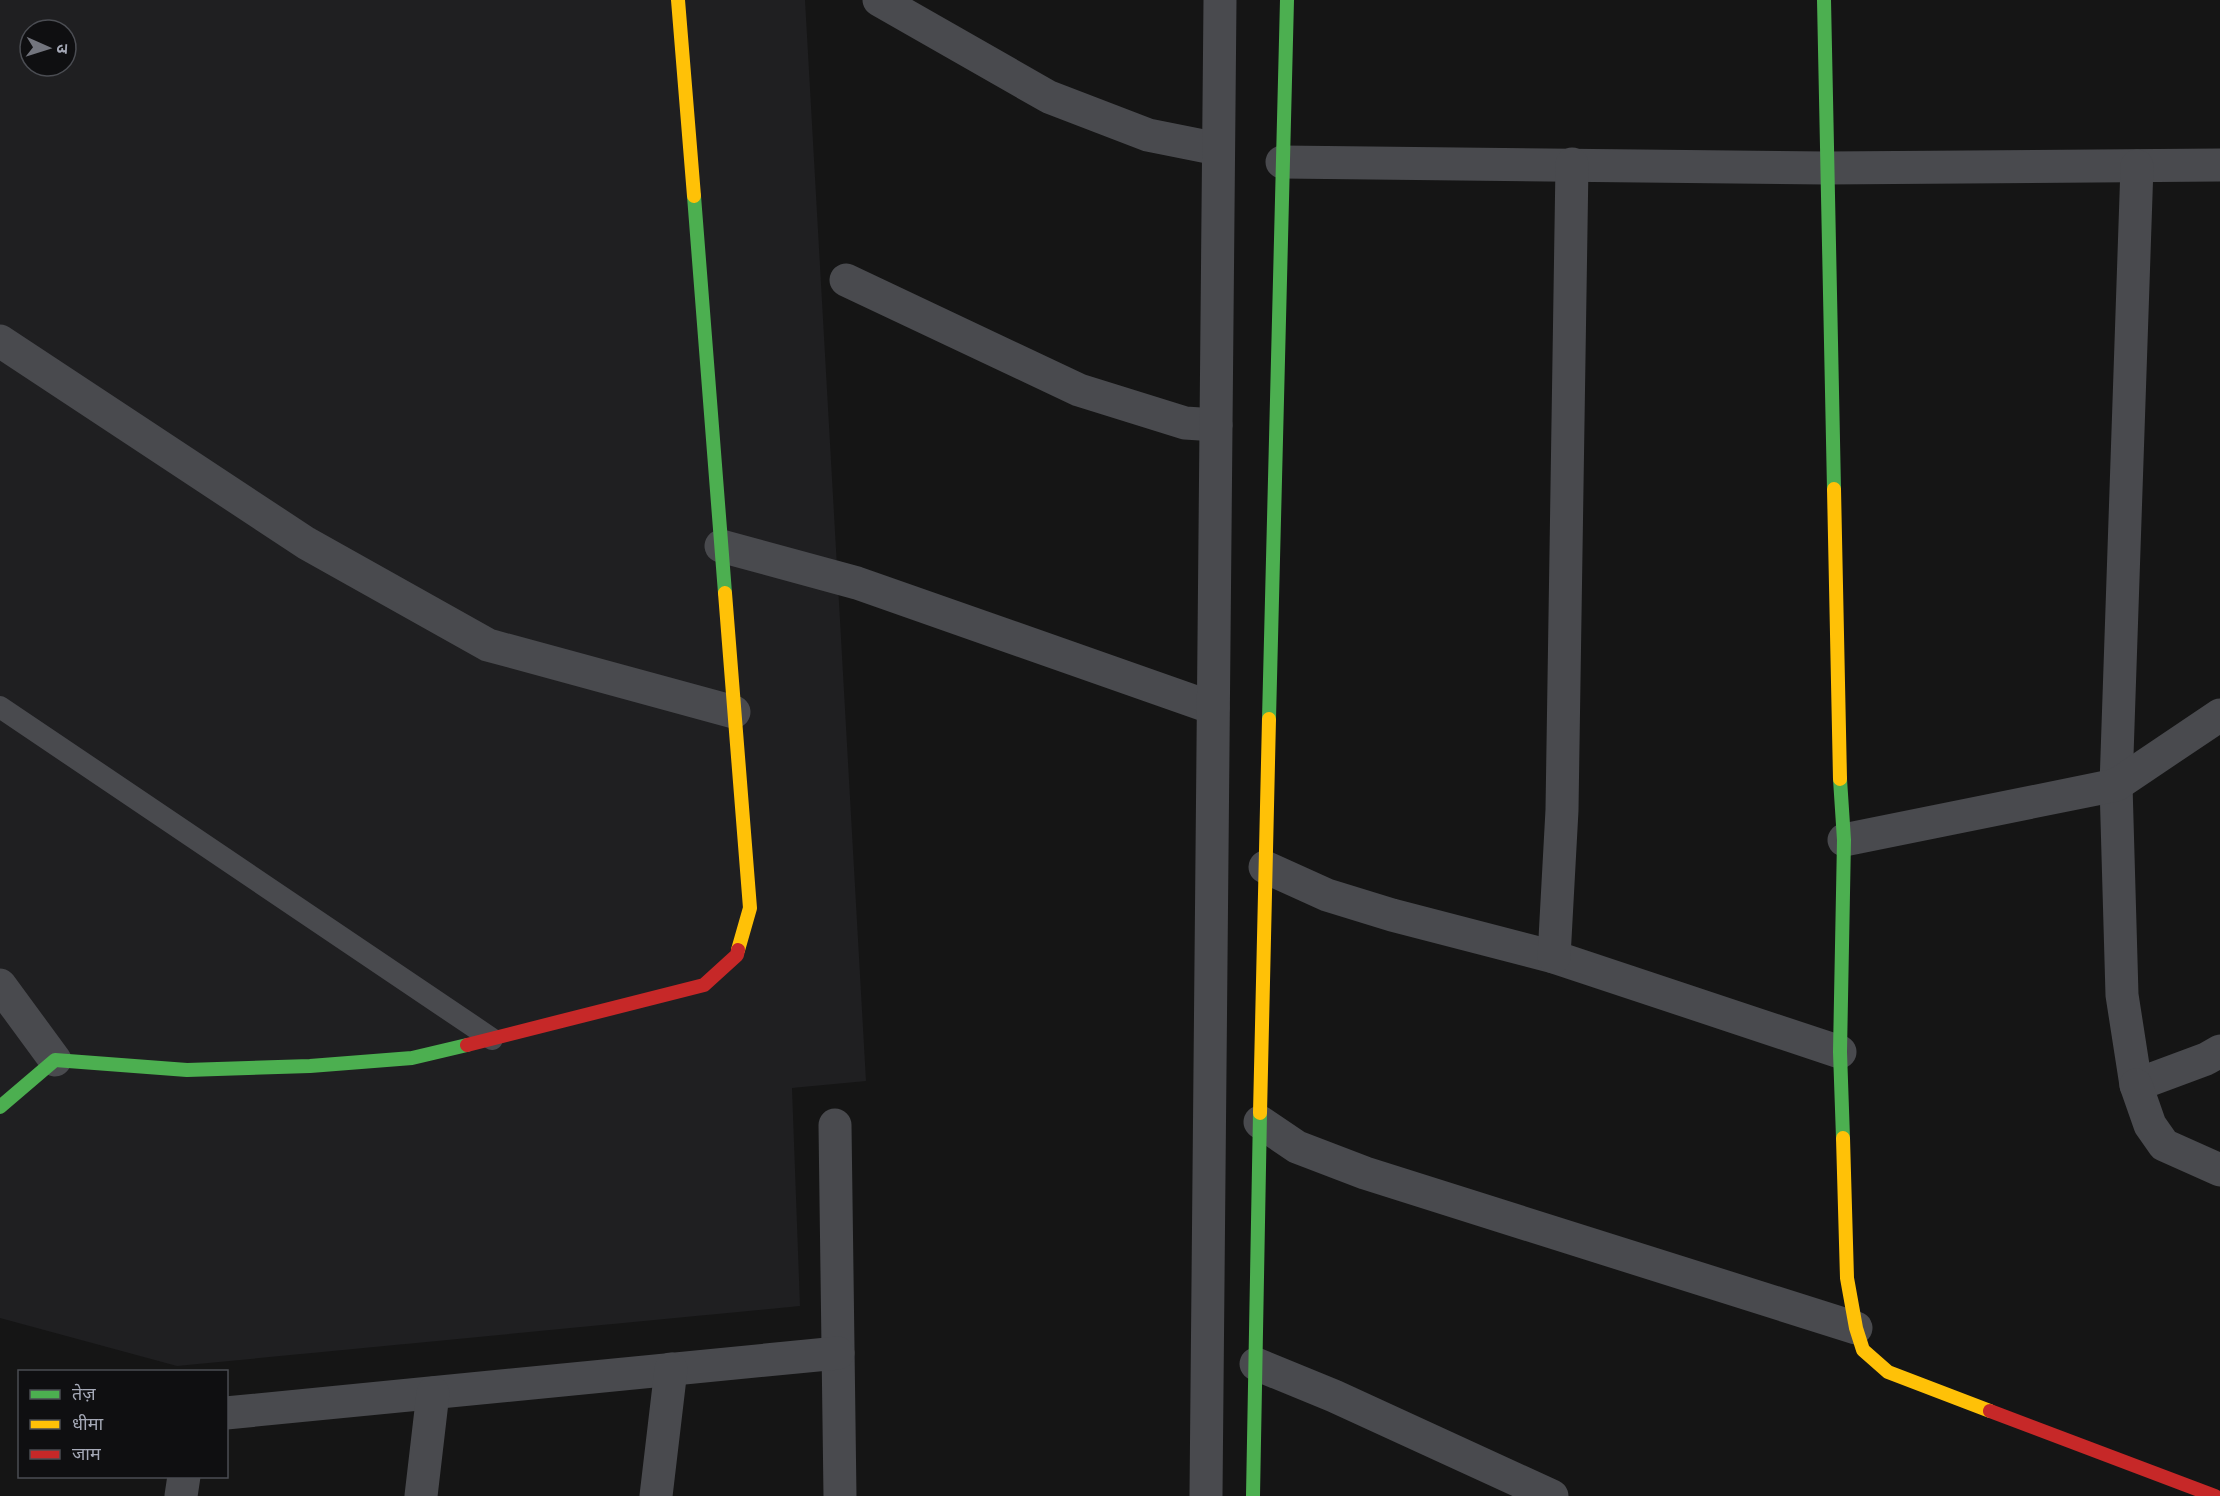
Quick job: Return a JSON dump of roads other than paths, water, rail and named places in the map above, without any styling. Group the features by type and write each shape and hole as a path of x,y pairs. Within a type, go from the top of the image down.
{"street":[{"path":"0,1107 55,1060 187,1070 310,1066 412,1058 705,985 737,955 750,908 678,0"},
{"path":"879,0 1049,97 1148,135 1218,149"},
{"path":"1206,1496 1220,0"},
{"path":"1253,1496 1265,867 1287,0"},
{"path":"1824,0 1840,782 1844,840 1840,1052 1847,1278 1856,1328 1863,1350 1888,1372 2215,1496"},
{"path":"1282,162 1827,168 2220,165"},
{"path":"1554,957 1562,810 1572,164"},
{"path":"2137,166 2116,785 2122,995 2136,1085 2150,1125 2164,1145 2220,1170"},
{"path":"846,280 1079,390 1185,423 1216,425"},
{"path":"0,341 306,543 488,645 734,712"},
{"path":"721,546 857,583 1213,708"},
{"path":"1844,840 2116,785 2220,715"},
{"path":"1265,867 1327,895 1392,915 1554,957 1840,1052"},
{"path":"0,984 55,1060"},
{"path":"2136,1085 2206,1059 2220,1051"},
{"path":"1260,1122 1297,1147 1365,1173 1856,1328"},
{"path":"835,1125 840,1496"},
{"path":"228,1413 838,1353"},
{"path":"1256,1364 1334,1396 1548,1495"},
{"path":"656,1496 671,1369"},
{"path":"421,1496 433,1393"},
{"path":"182,1496 184,1478"}],"lane":[{"path":"0,707 492,1039"}]}
